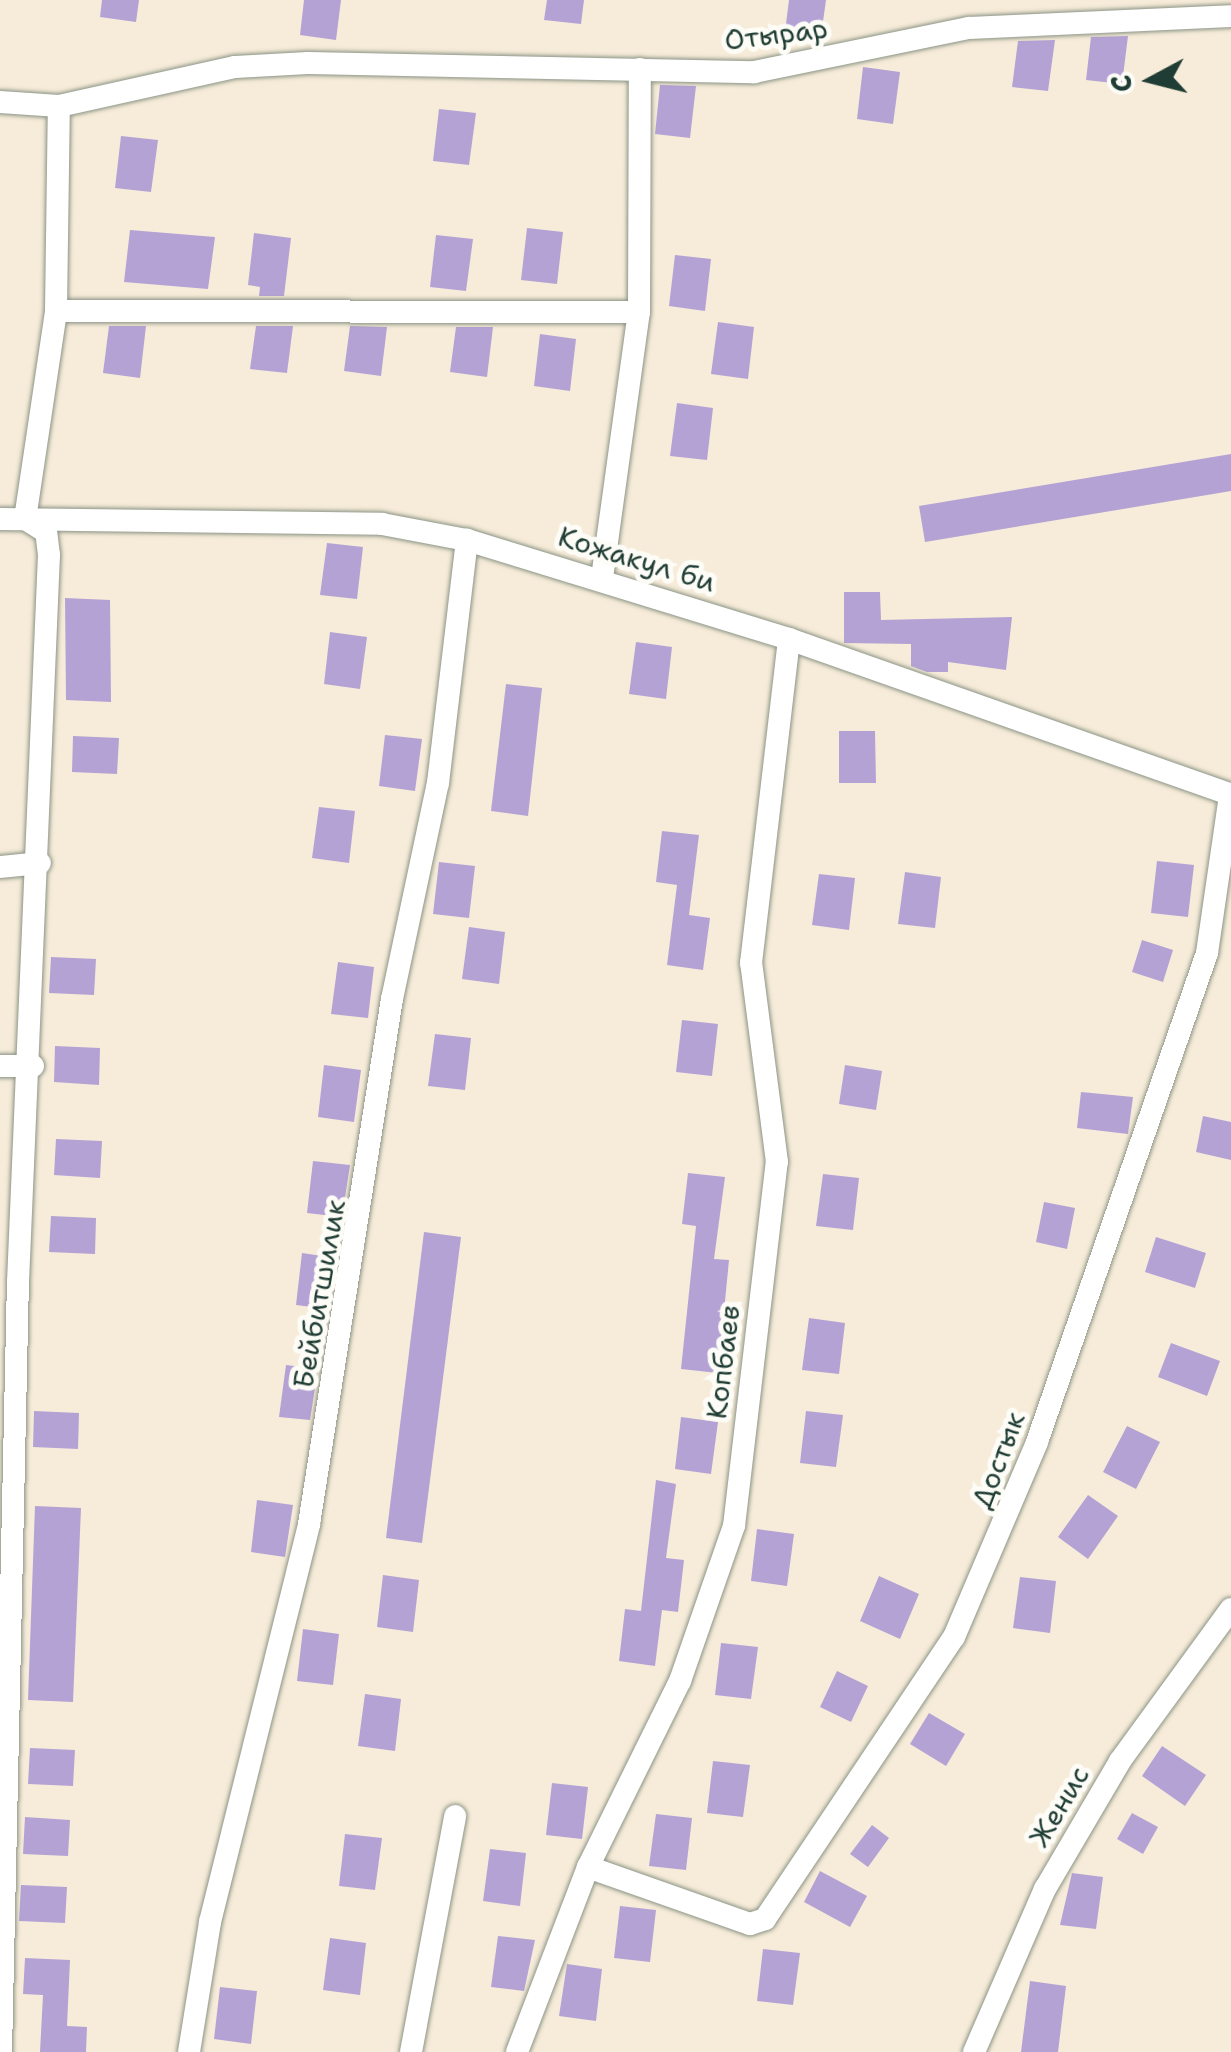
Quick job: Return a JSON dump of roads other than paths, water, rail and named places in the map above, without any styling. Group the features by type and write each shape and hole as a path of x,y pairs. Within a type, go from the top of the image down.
{"street":[{"name":"Отырар","path":"59,106 234,67 385,64 754,72 969,28 1231,16"},
{"path":"602,578 639,312 640,69"},
{"path":"0,102 59,106 56,311 26,519 46,532 49,554 33,1066 9,1282 0,2052"},
{"path":"56,311 639,312"},
{"name":"Кожакул би","path":"0,518 382,524 467,540 602,578 789,639 1231,795"},
{"name":"Бейбитшилик","path":"189,2052 210,1922 310,1524 392,999 438,782 467,540"},
{"name":"Копбаев","path":"516,2052 588,1868 680,1681 734,1526 778,1162 751,963 789,639"},
{"name":"Достык","path":"588,1868 750,1924 765,1919 954,1637 1037,1442 1207,953 1231,795"},
{"path":"0,867 40,863"},
{"path":"0,1066 33,1066"},
{"name":"Женис","path":"974,2052 1045,1889 1120,1761 1231,1609"},
{"path":"411,2052 455,1816"}]}
